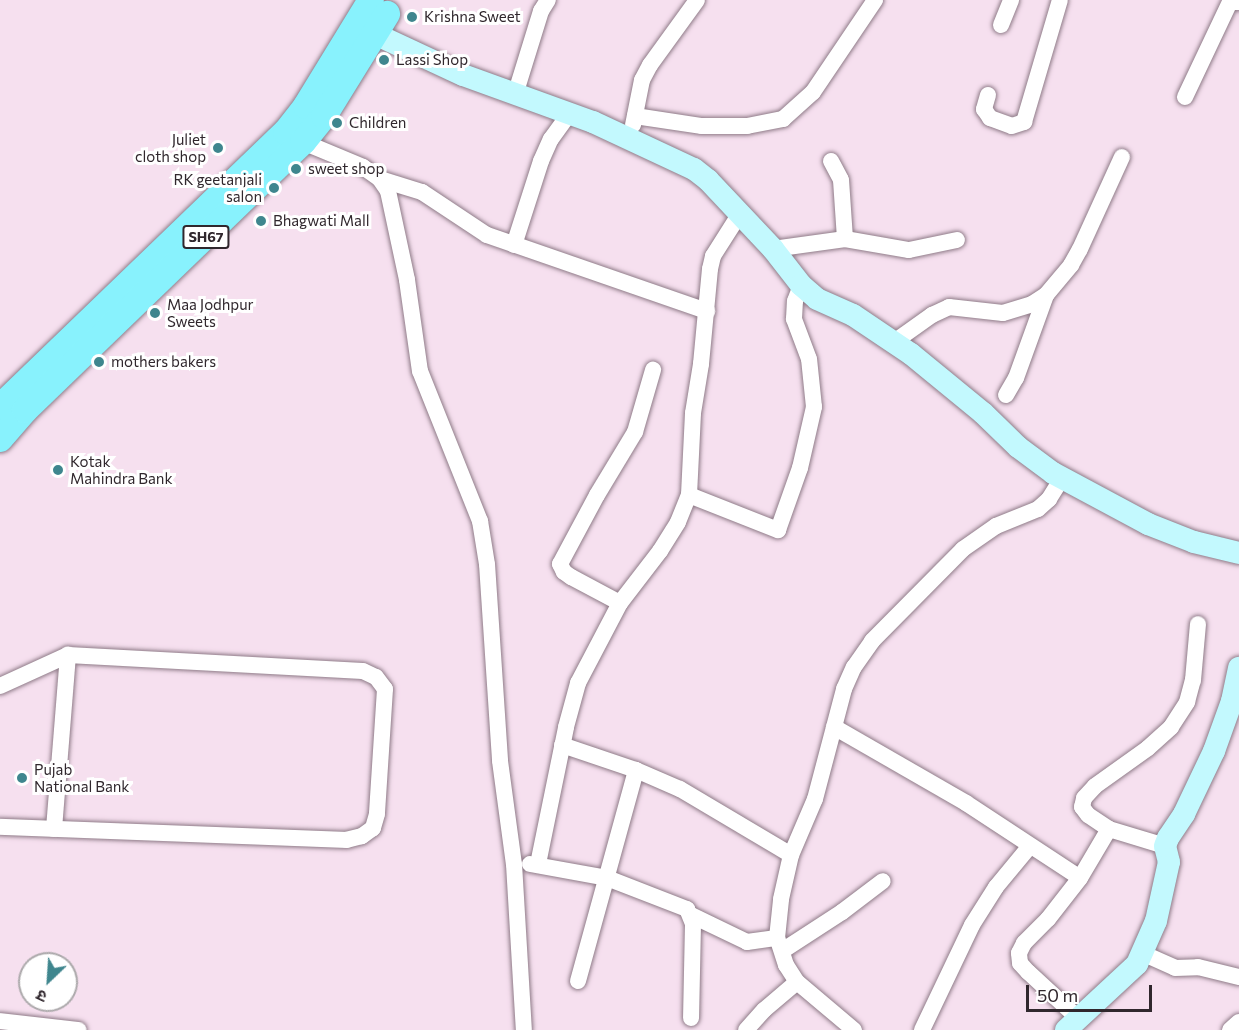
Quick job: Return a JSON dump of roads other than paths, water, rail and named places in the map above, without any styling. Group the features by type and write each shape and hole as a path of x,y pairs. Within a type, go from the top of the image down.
{"main road":[{"name":"SH67","path":"0,406 124,302 303,142 324,116 380,10"},
{"name":"SH67","path":"0,439 124,302 286,132 380,10"}],"street":[{"path":"633,128 642,81 650,64 697,0"},
{"path":"380,10 444,67 569,114 633,128 747,126 783,119 813,92 875,0"},
{"path":"1001,25 1011,0"},
{"path":"988,96 984,110 990,118 1012,126 1024,122 1060,0"},
{"path":"515,95 543,4"},
{"path":"1185,97 1234,5"},
{"path":"514,245 541,161 551,140 569,114"},
{"path":"633,128 708,180 773,249 801,285 818,299 852,315 894,342 983,413 1018,447 1062,478 1148,524 1194,542 1239,553"},
{"path":"303,142 363,166 379,178 388,191"},
{"path":"894,342 932,315 949,307 1003,313 1032,304 1046,295 1071,265 1080,249 1122,157"},
{"path":"831,161 841,180 845,239"},
{"path":"524,1030 514,864 500,761 487,564 480,521 420,371 407,280 388,191 383,180 422,192 487,235 706,311"},
{"path":"538,864 562,745 578,683 621,603 660,551 678,522 689,495 693,413 713,256 739,215"},
{"path":"773,249 845,239 909,250 957,240"},
{"path":"689,495 778,530 800,468 814,407 808,359 794,319 795,301 801,285"},
{"path":"1006,395 1016,378 1046,295"},
{"path":"621,603 571,577 564,572 560,564 597,495 635,432 653,370"},
{"path":"854,1030 797,982 780,945 781,900 790,855 814,799 843,689 854,667 872,641 963,549 996,526 1038,509 1049,498 1062,478"},
{"path":"1165,846 1109,829 1088,815 1082,807 1084,798 1095,786 1148,748 1171,727 1187,702 1193,680 1198,624"},
{"path":"0,686 69,655 363,670 376,677 384,689 377,814 373,828 362,836 346,840 0,827"},
{"path":"54,829 69,655"},
{"path":"1109,829 1080,878 1048,919 1024,943 1019,953 1020,963 1073,1025 1137,964 1156,921 1169,862 1165,846 1214,751 1232,701 1239,668"},
{"path":"834,727 966,803 1080,878"},
{"path":"562,745 636,770 680,789 790,855"},
{"path":"578,981 636,770"},
{"path":"922,1030 972,925 996,888 1030,846"},
{"path":"514,864 538,864 607,878 676,903 687,909 691,915 747,942 780,945 842,912 883,881"},
{"path":"691,915 693,963 691,1018"},
{"path":"1142,953 1174,968 1198,968 1239,977"},
{"path":"746,1030 764,1010 797,982"},
{"path":"0,1021 78,1030"},
{"path":"1230,1030 1239,1022"}],"place":[{"name":"Krishna Sweet","path":"412,17"},
{"name":"Lassi Shop","path":"384,60"},
{"name":"Children","path":"337,123"},
{"name":"Juliet cloth shop","path":"218,148"},
{"name":"sweet shop","path":"296,169"},
{"name":"RK geetanjali salon","path":"274,188"},
{"name":"Bhagwati Mall","path":"261,221"},
{"name":"Maa Jodhpur Sweets","path":"155,313"},
{"name":"mothers bakers","path":"99,362"},
{"name":"Kotak Mahindra Bank","path":"58,470"},
{"name":"Pujab National Bank","path":"22,778"}]}
